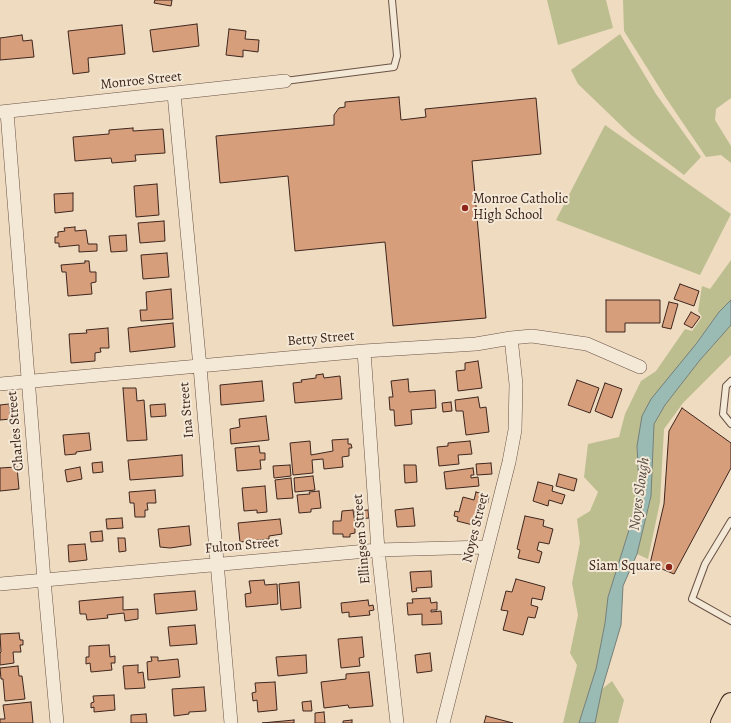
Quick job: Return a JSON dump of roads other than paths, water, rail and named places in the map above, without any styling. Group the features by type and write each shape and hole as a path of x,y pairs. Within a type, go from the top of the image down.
{"main road":[{"path":"721,723 731,703"}],"street":[{"name":"Monroe Street","path":"4,112 285,81"},
{"name":"Ina Street","path":"174,94 200,366 231,723"},
{"name":"Charles Street","path":"4,112 57,723"},
{"name":"Betty Street","path":"0,384 364,351 476,344 532,336 587,344 640,367"},
{"name":"Noyes Street","path":"443,723 509,462 515,430 516,384 511,338"},
{"name":"Ellingsen Street","path":"364,351 378,550 397,723"},
{"name":"Fulton Street","path":"0,584 378,550 487,547"}],"lane":[{"path":"285,81 394,67 397,56 392,0"},
{"path":"731,381 726,386 723,414 731,424"},
{"path":"731,521 705,564 692,599 731,621"}],"water":[{"name":"Noyes Slough","path":"731,300 731,325 700,360 665,405 654,424 651,496 637,554 623,586 621,625 602,689 595,723 579,723 596,669 605,623 608,597 629,530 639,485 637,446 642,416 651,399 696,344 719,312"}],"place":[{"name":"Monroe Catholic High School","path":"465,208"},
{"name":"Siam Square","path":"669,567"}]}
